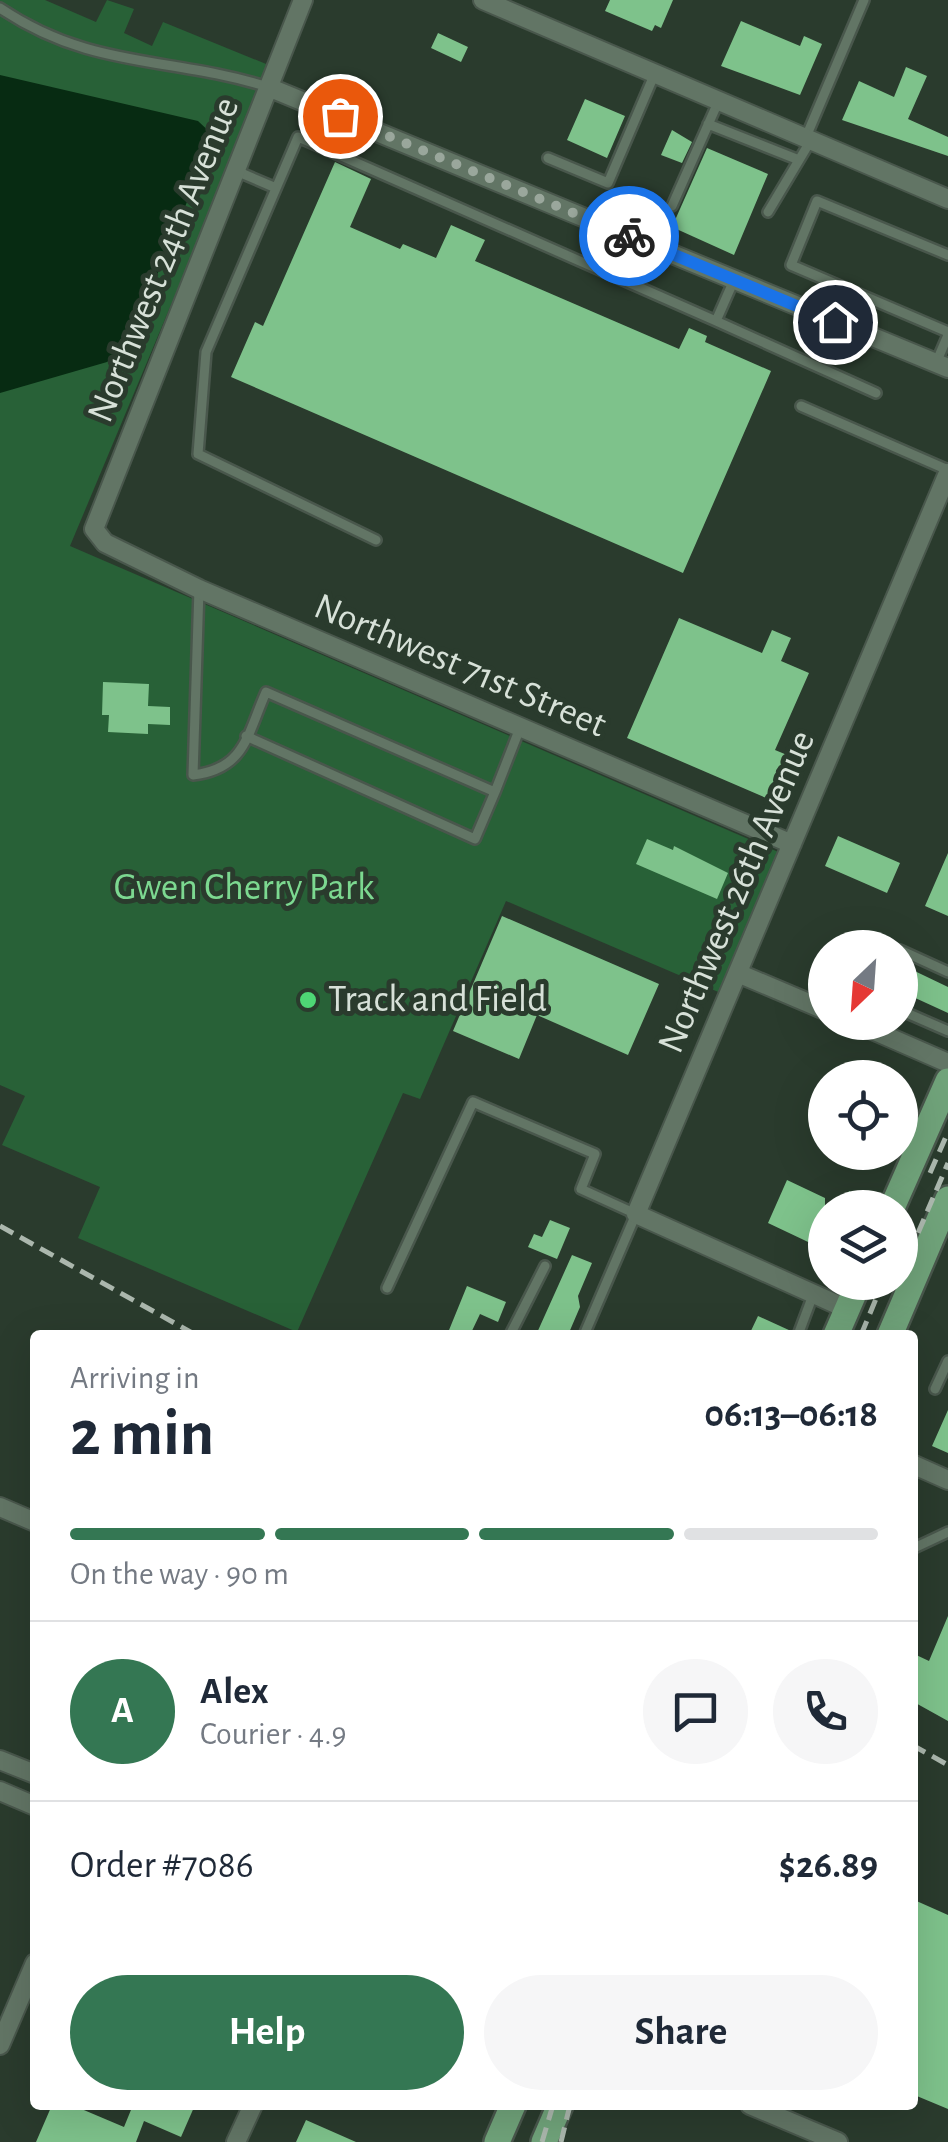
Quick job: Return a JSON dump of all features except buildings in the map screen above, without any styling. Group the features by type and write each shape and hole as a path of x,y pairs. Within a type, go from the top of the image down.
{"main road":[{"path":"900,1190 948,1081"},
{"path":"892,1330 948,1199"},
{"path":"838,1330 851,1300"},
{"path":"497,2142 511,2110"},
{"path":"544,2142 558,2110"}],"street":[{"name":"Northwest 24th Avenue","path":"104,543 94,529 100,507 303,0"},
{"path":"483,0 948,199"},
{"path":"268,87 942,366"},
{"name":"Northwest 26th Avenue","path":"636,1214 948,471"},
{"name":"Northwest 71st Street","path":"104,543 792,844"},
{"path":"740,974 808,1003"},
{"path":"895,1040 948,1063"},
{"path":"636,1214 808,1290"},
{"path":"829,1300 847,1308"},
{"path":"918,1467 948,1480"},
{"path":"0,1507 30,1520"},
{"path":"0,1760 30,1772"},
{"path":"0,1791 30,1804"},
{"path":"0,2045 30,1975"},
{"path":"236,2142 251,2110"},
{"path":"761,2110 828,2140"}],"lane":[{"path":"768,212 799,160 864,0"},
{"path":"0,8 54,39 105,55 233,76 268,87"},
{"path":"548,158 608,183 655,73"},
{"path":"672,206 719,100"},
{"path":"708,124 799,160"},
{"path":"376,540 198,454 206,352 298,136 876,392"},
{"path":"234,170 276,188"},
{"path":"942,366 948,334 791,265 817,201 948,256"},
{"path":"716,321 734,280"},
{"path":"801,406 948,471"},
{"path":"200,588 194,775 218,772 234,763 266,692 494,792"},
{"path":"246,736 475,839 520,728"},
{"path":"918,958 948,972"},
{"path":"918,1018 948,1031"},
{"path":"387,1288 473,1102 596,1154 581,1189 636,1214"},
{"name":"Northwest 26th Avenue","path":"586,1330 636,1214"},
{"path":"513,1330 545,1266"},
{"path":"800,1330 811,1300"},
{"path":"935,1389 948,1361"},
{"path":"918,1546 948,1532"}],"green space":[{"name":"Gwen Cherry Park","path":"0,0 45,0 96,22 107,0 134,9 124,33 152,46 163,22 271,66 70,546 783,854 723,994 506,901 420,1099 403,1093 298,1330 78,1238 100,1187 2,1145 25,1096 0,1085"}],"shaded area":[{"path":"0,75 198,121 214,136 128,346 107,362 0,393"}],"railway":[{"path":"930,1173 948,1132"},
{"path":"918,1233 948,1163"},
{"path":"0,1226 187,1330"},
{"path":"863,1330 876,1300"},
{"path":"918,1748 948,1765"},
{"path":"542,2142 552,2110"},
{"path":"561,2142 569,2110"}],"way so far":[{"path":"340,116 629,236"}],"place":[{"name":"Track and Field","path":"308,1000"}],"route":[{"path":"629,236 835,322"}]}
